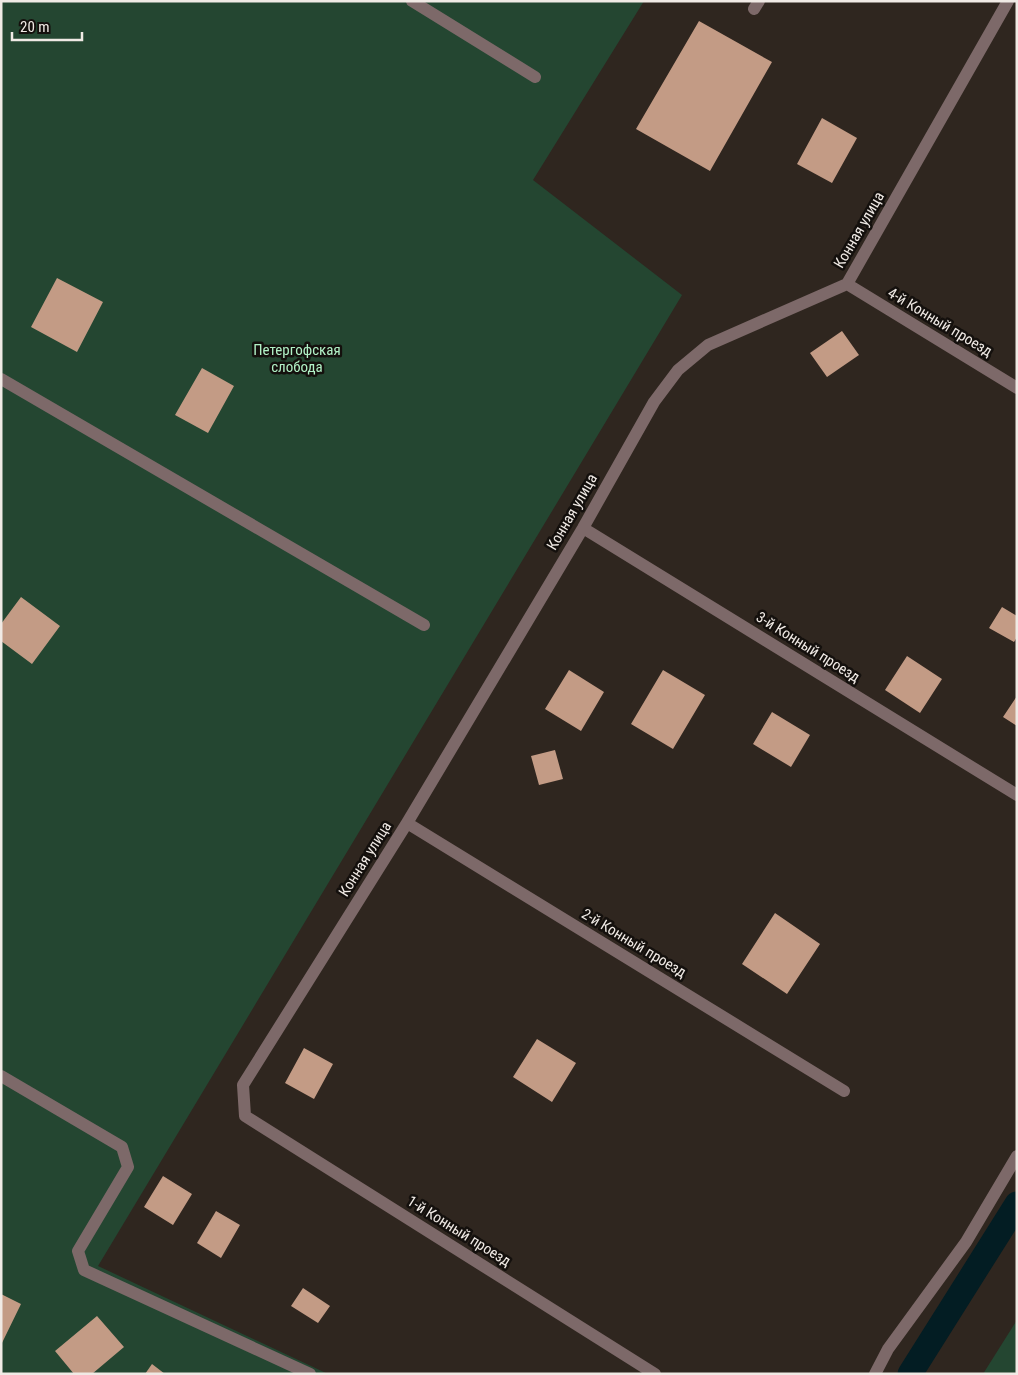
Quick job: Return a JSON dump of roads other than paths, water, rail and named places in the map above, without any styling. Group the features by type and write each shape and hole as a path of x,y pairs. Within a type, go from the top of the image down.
{"street":[{"path":"412,1 534,77"},
{"name":"Конная улица","path":"245,1116 243,1085 407,823 583,528 654,402 678,370 708,345 847,284 1010,5"},
{"name":"4-й Конный проезд","path":"847,284 1017,388"},
{"path":"1,379 424,625"},
{"name":"3-й Конный проезд","path":"583,528 1017,795"},
{"name":"2-й Конный проезд","path":"407,823 844,1091"},
{"path":"1,1076 122,1147 128,1167 78,1252 84,1270 310,1374"},
{"name":"1-й Конный проезд","path":"245,1116 655,1374"},
{"path":"874,1374 888,1349 966,1242 1017,1156"}],"waterway":[{"path":"910,1374 1017,1204"}],"park label":[{"name":"Петергофская слобода","path":"297,358"}]}
